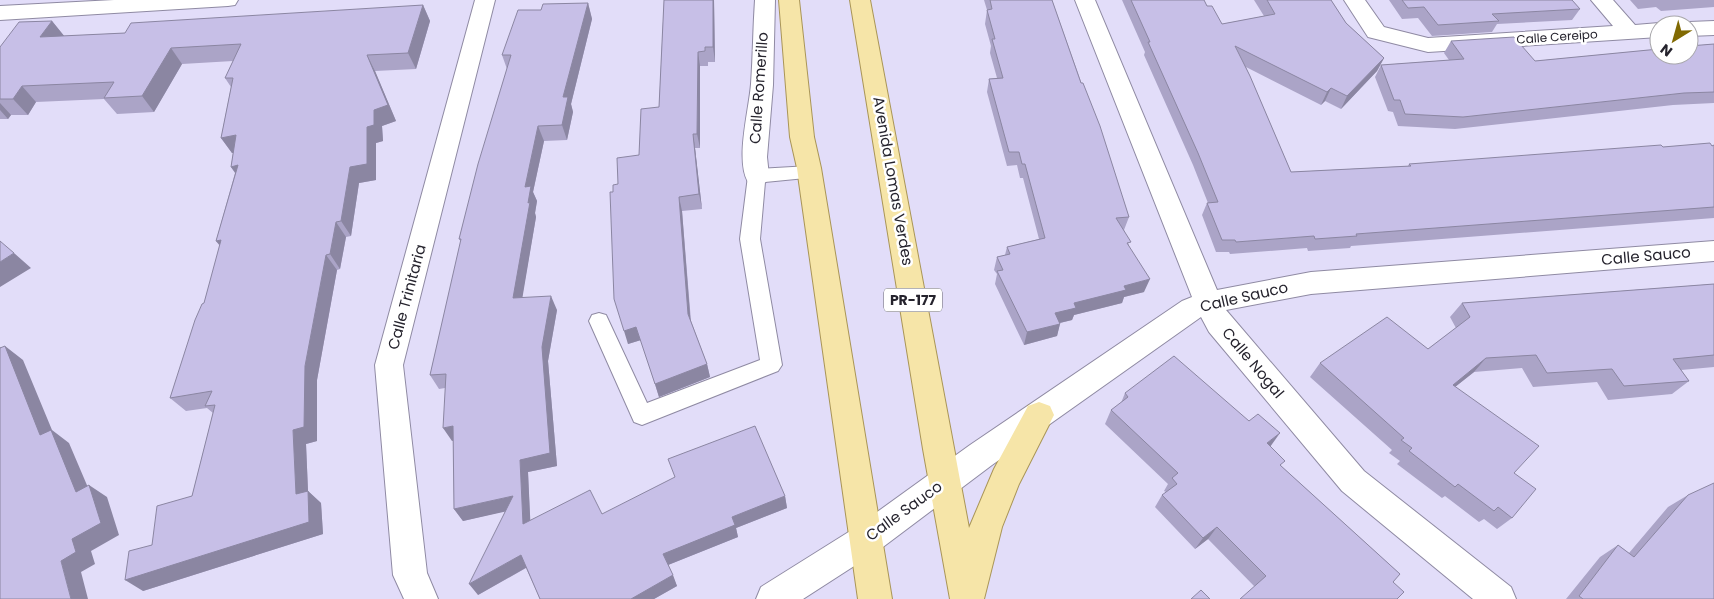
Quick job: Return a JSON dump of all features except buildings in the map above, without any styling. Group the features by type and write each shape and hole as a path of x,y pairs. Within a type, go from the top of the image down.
{"main road":[{"path":"789,0 802,137 810,172 875,599"},
{"name":"Avenida Lomas Verdes","path":"860,0 887,144 944,482 967,598"},
{"path":"967,598 986,527 1005,479 1038,415"}],"street":[{"path":"0,13 228,0"},
{"name":"Calle Trinitaria","path":"421,599 410,576 389,364 485,0"},
{"name":"Calle Romerillo","path":"757,176 755,157 762,85 765,0"},
{"name":"Calle Nogal","path":"1085,0 1208,303 1219,324 1353,481 1499,599"},
{"name":"Calle Cereipo","path":"1354,0 1376,32 1428,45 1649,31"},
{"path":"1601,0 1630,32"},
{"path":"1699,29 1714,28"},
{"name":"Calle Sauco","path":"773,599 867,539 1038,415 1192,309 1208,303 1311,283 1714,250"}],"lane":[{"path":"599,321 642,415 771,365 750,238 757,176 810,172"}]}
